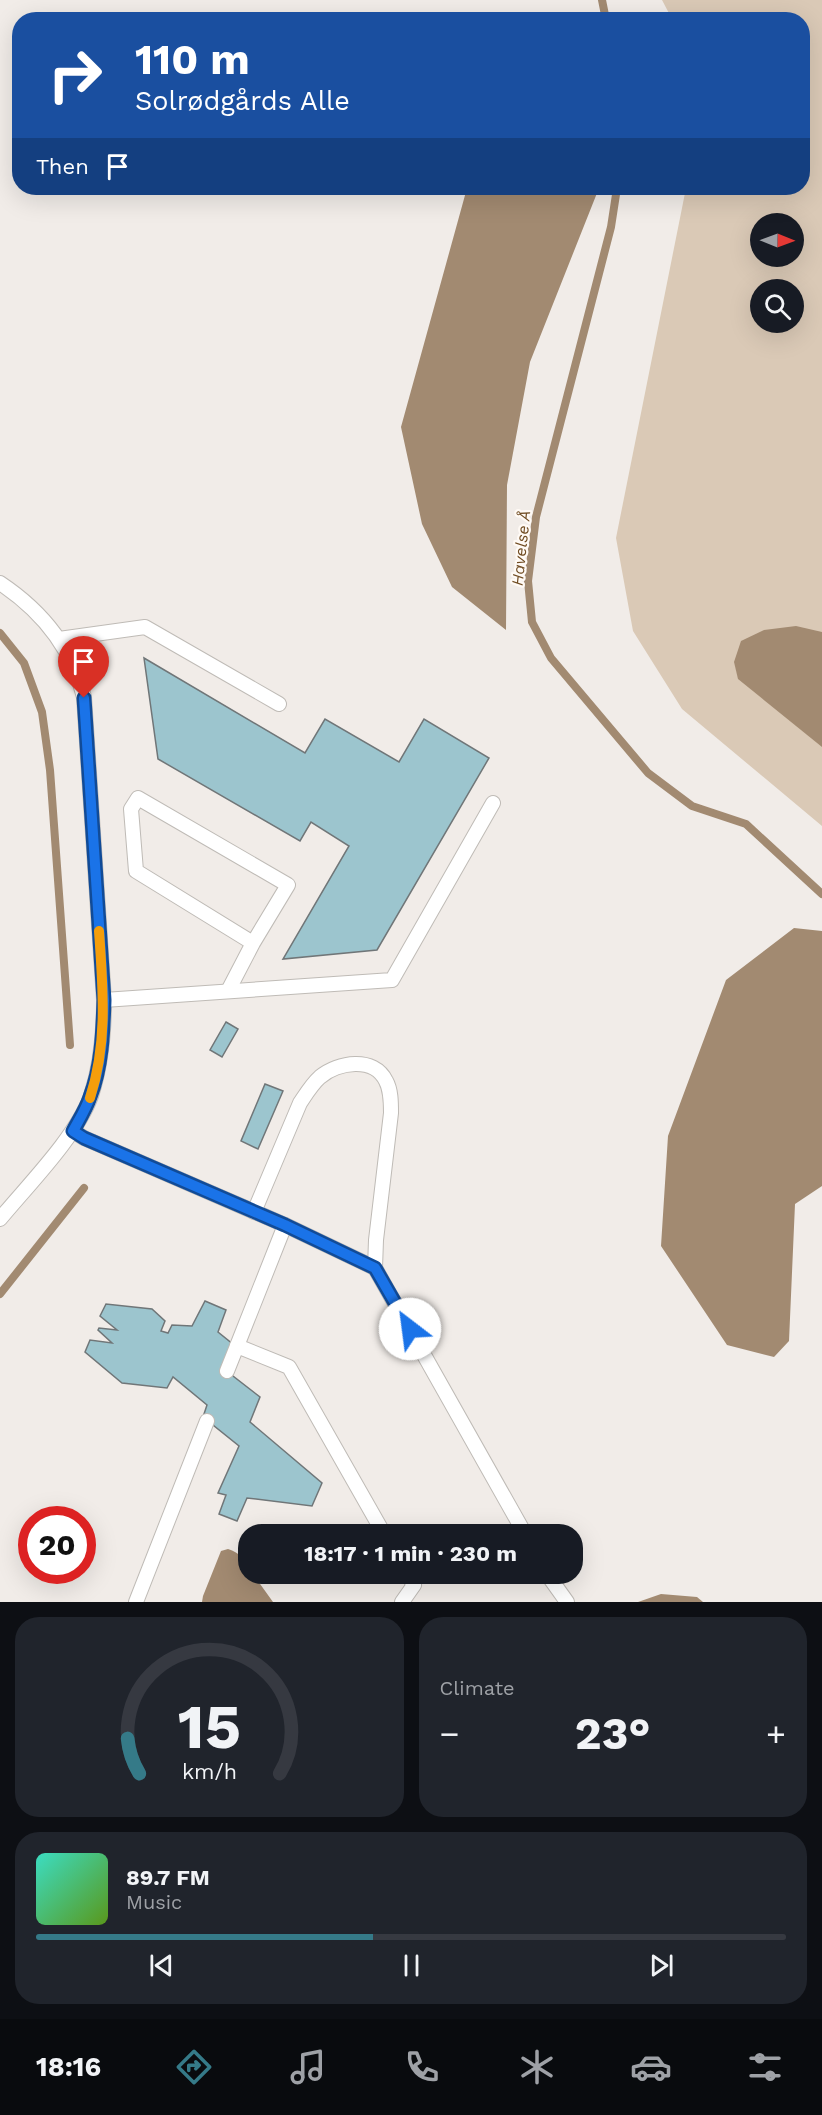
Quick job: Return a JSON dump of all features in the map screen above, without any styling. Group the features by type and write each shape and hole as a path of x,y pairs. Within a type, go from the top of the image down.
{"lane":[{"path":"0,583 34,608 59,639 79,677 84,698 104,1000 104,1029 96,1077 90,1097 73,1131 0,1219"},
{"path":"59,639 145,627 279,704"},
{"path":"228,991 253,943 288,885 138,798 131,809 136,871 253,943"},
{"path":"104,1000 392,980 493,803"},
{"path":"254,1212 300,1103 320,1077 347,1065 359,1063 382,1074 388,1082 391,1105 375,1268 519,1524"},
{"path":"73,1131 84,1138 285,1225 375,1268"},
{"path":"227,1371 285,1225"},
{"path":"237,1346 289,1367 378,1524"},
{"path":"136,1602 207,1421"},
{"path":"402,1602 414,1586 413,1584"},
{"path":"554,1584 567,1602"}],"shaded area":[{"path":"662,0 822,0 822,826 682,709 633,631 616,538 685,195 810,195 810,12 668,12"},
{"path":"465,195 596,195 530,362 507,485 506,630 452,587 422,524 401,427"},
{"path":"796,626 822,632 822,747 738,679 734,662 741,641 764,630"},
{"path":"794,928 822,931 822,1186 795,1204 789,1341 774,1357 727,1345 661,1246 668,1136 726,980"},
{"path":"228,1549 238,1554 238,1584 260,1584 273,1602 202,1602 221,1551"},
{"path":"661,1594 697,1597 703,1602 638,1602"}],"building":[{"path":"144,658 305,753 325,719 399,762 424,719 489,758 377,950 283,959 349,846 311,822 300,841 158,759"},
{"path":"226,1022 238,1029 222,1057 210,1050"},
{"path":"265,1084 283,1091 258,1149 241,1141"},
{"path":"205,1301 226,1310 218,1332 234,1345 224,1369 260,1397 250,1422 322,1483 312,1506 247,1498 237,1521 219,1514 226,1495 218,1493 239,1446 203,1417 207,1405 173,1377 167,1388 122,1383 85,1352 90,1340 112,1343 98,1330 99,1328 117,1330 100,1316 106,1304 152,1309 165,1321 161,1331 168,1333 172,1325 192,1326"}],"waterway":[{"name":"Havelse Å","path":"602,0 604,12"},
{"name":"Havelse Å","path":"616,195 611,227 536,517 528,581 532,622 551,658 648,773 692,806 746,824 822,894"},
{"path":"0,633 24,663 42,712 50,770 70,1045"},
{"path":"0,1294 84,1188"}],"slow traffic":[{"path":"90,1098 104,1029 99,931"}],"route":[{"path":"84,698 104,1029 96,1077 90,1097 73,1131 84,1138 285,1225 375,1268 410,1329"}]}
